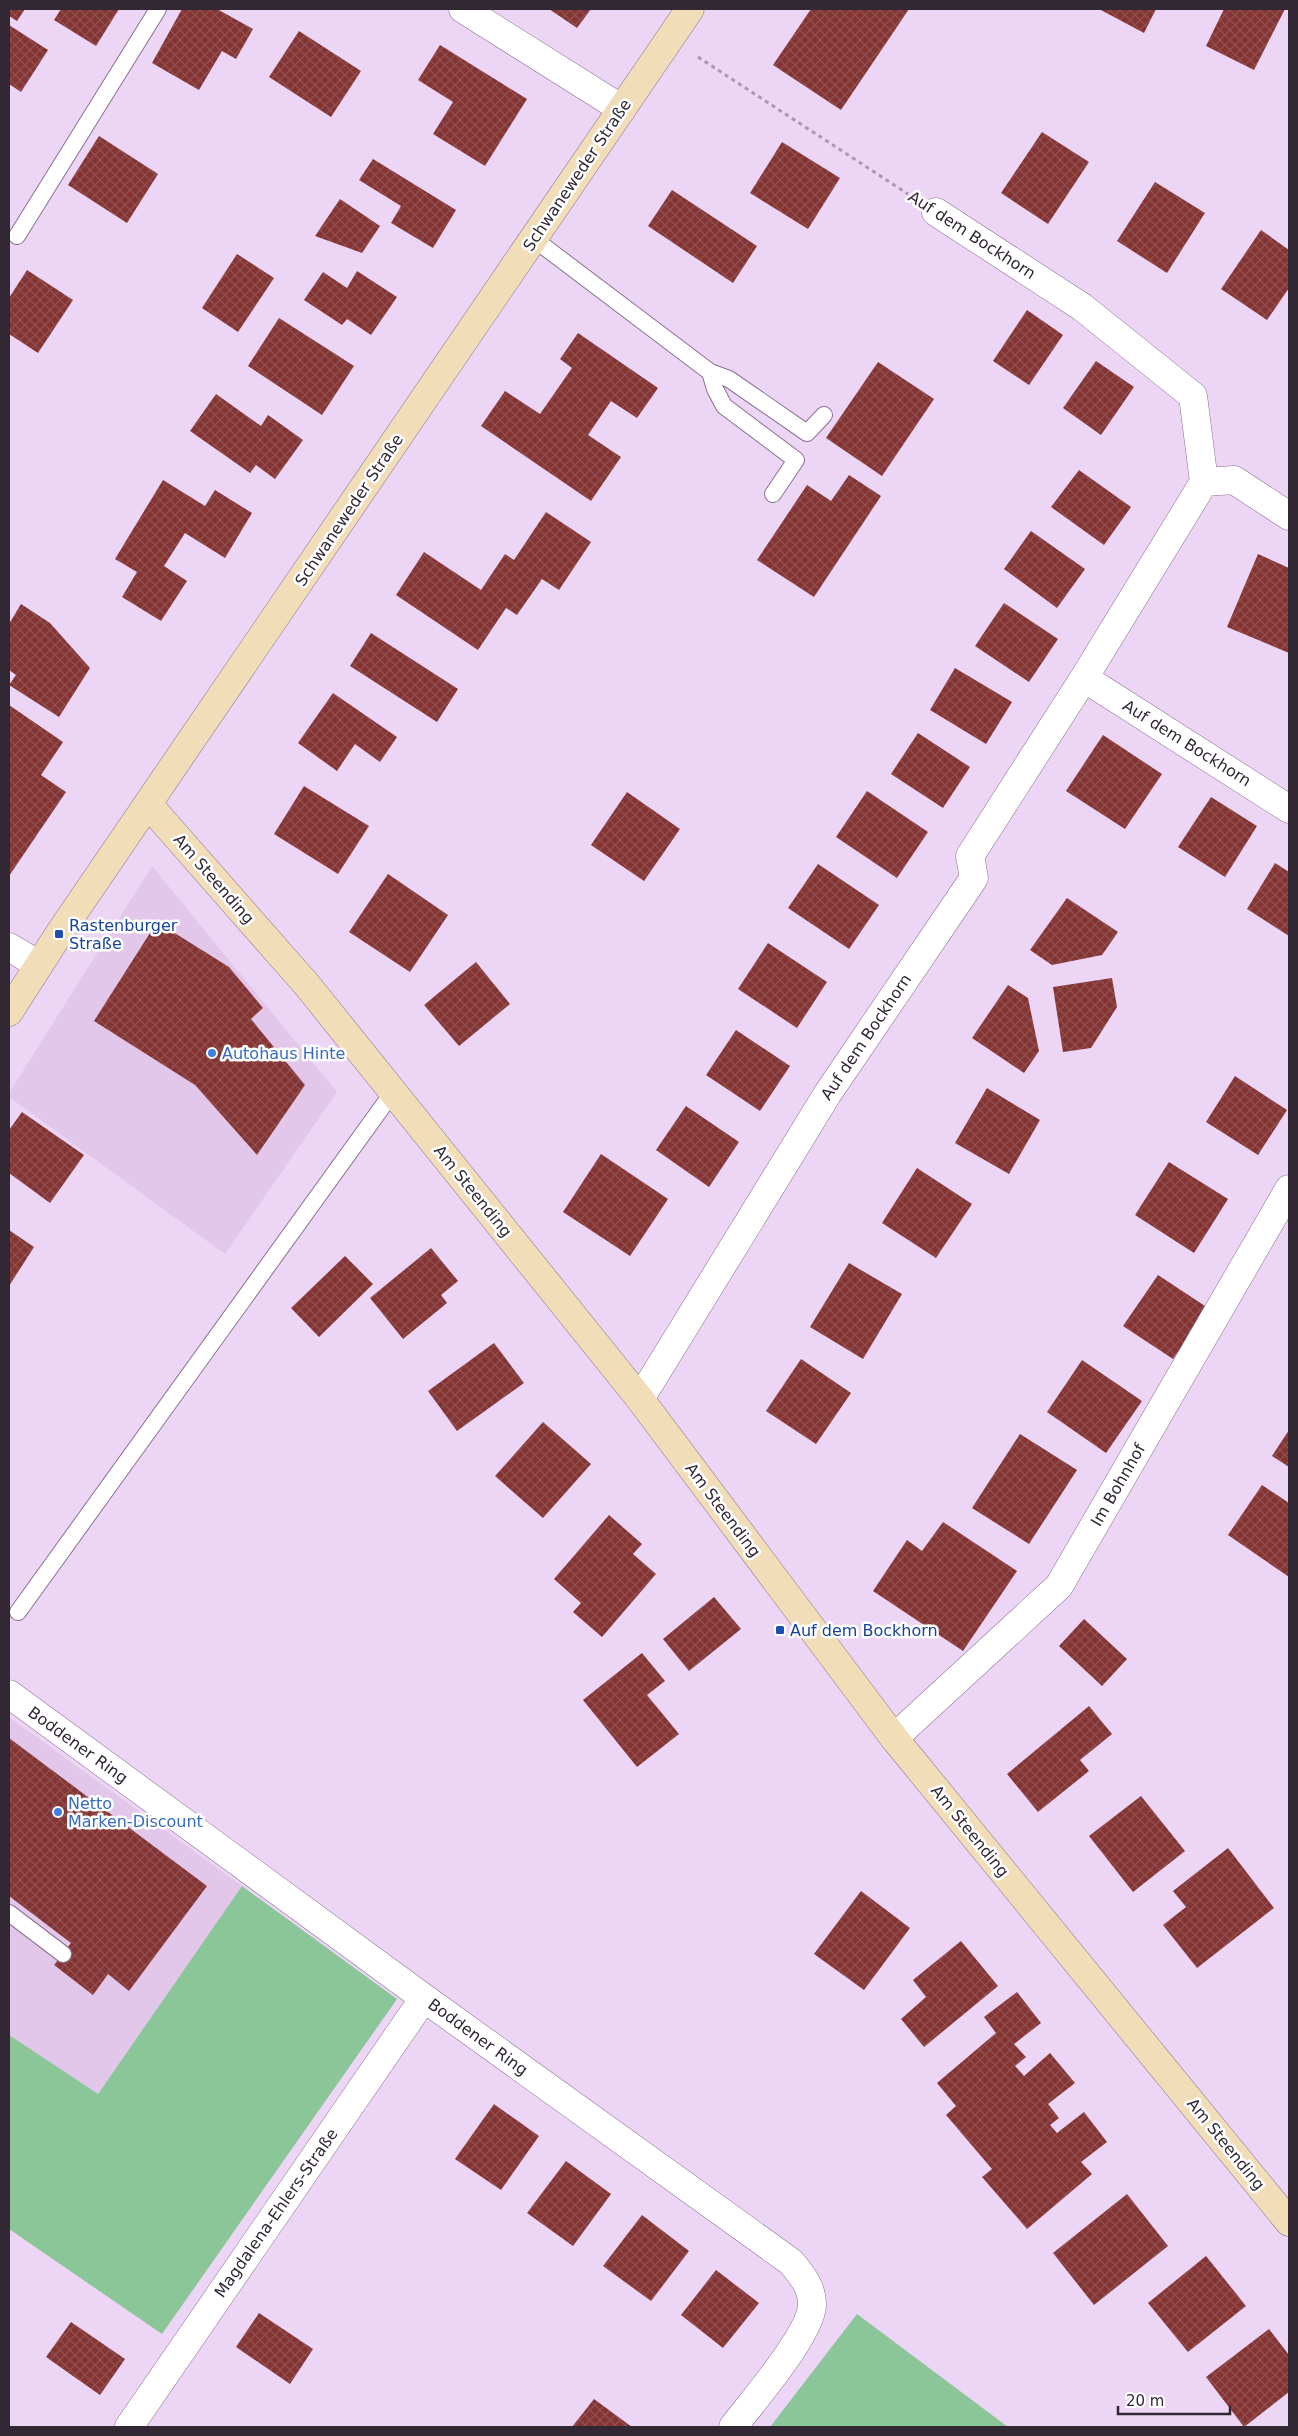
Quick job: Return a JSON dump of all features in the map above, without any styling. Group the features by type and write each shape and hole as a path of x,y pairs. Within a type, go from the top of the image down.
{"street":[{"path":"463,9 622,108"},
{"name":"Schwaneweder Straße","path":"9,1012 148,804 690,9"},
{"name":"Auf dem Bockhorn","path":"640,1399 828,1093 974,878 970,856 1084,678 1204,482 1193,396 1082,307 936,212"},
{"path":"1204,482 1234,480 1289,516"},
{"name":"Auf dem Bockhorn","path":"1084,678 1289,809"},
{"name":"Am Steending","path":"148,804 307,985 640,1399 894,1738 1289,2222"},
{"path":"9,947 39,965"},
{"name":"Im Bohnhof","path":"894,1738 1059,1586 1289,1189"},
{"name":"Boddener Ring","path":"9,1694 424,1998 791,2262 806,2280 812,2306 798,2340 733,2427"},
{"name":"Magdalena-Ehlers-Straße","path":"129,2427 424,1998"}],"lane":[{"path":"17,236 158,9"},
{"path":"534,239 710,372 728,379 807,433 824,415"},
{"path":"710,372 715,389 724,406 796,460 773,494"},
{"path":"18,1612 393,1092"},
{"path":"9,1914 63,1954"}],"path":[{"name":"Auf dem Bockhorn","path":"670,38 936,212"}],"shaded area":[{"path":"152,866 337,1092 225,1254 9,1097 9,1093"},
{"path":"9,1717 242,1886 97,2095 9,2035"}],"green space":[{"path":"242,1886 397,1999 162,2334 9,2229 9,2035 98,2094"},
{"path":"857,2314 1008,2427 770,2427"}],"building":[{"path":"9,9 25,9 17,21 9,16"},
{"path":"61,9 119,9 96,46 54,20"},
{"path":"182,9 217,9 253,29 236,59 222,51 199,90 152,63"},
{"path":"549,9 591,9 577,28"},
{"path":"811,9 909,9 841,110 773,65"},
{"path":"1099,9 1156,9 1144,33"},
{"path":"1224,9 1285,9 1254,70 1206,46"},
{"path":"9,25 48,50 21,92 9,84"},
{"path":"299,31 361,71 331,117 269,77"},
{"path":"440,45 527,99 485,166 433,134 453,102 418,80"},
{"path":"1042,132 1089,162 1048,224 1001,193"},
{"path":"99,136 158,174 127,223 68,185"},
{"path":"782,142 840,178 808,229 750,193"},
{"path":"373,159 456,210 433,248 391,223 401,206 359,180"},
{"path":"1155,182 1205,213 1167,273 1117,241"},
{"path":"672,190 757,246 733,283 648,226"},
{"path":"340,199 380,226 362,253 315,236"},
{"path":"1261,230 1289,250 1289,288 1267,320 1221,289"},
{"path":"237,254 274,278 238,332 202,308"},
{"path":"27,270 73,300 38,353 9,334 9,298"},
{"path":"357,271 397,297 371,335 347,319 342,325 304,300 323,272 347,288"},
{"path":"1027,310 1063,335 1029,385 993,361"},
{"path":"279,318 354,366 322,415 248,366"},
{"path":"578,333 658,388 637,418 611,401 588,435 621,457 591,501 481,426 505,391 540,414 572,368 560,359"},
{"path":"1096,361 1134,387 1101,435 1063,408"},
{"path":"878,362 934,399 882,476 826,438"},
{"path":"216,394 261,426 268,415 303,440 275,479 256,465 250,473 190,431"},
{"path":"1079,470 1131,507 1104,545 1051,507"},
{"path":"849,475 881,496 814,597 757,560 807,485 831,501"},
{"path":"163,480 205,506 215,490 252,513 225,558 185,533 164,566 187,581 161,621 122,597 137,572 115,559"},
{"path":"546,512 591,542 559,590 542,579 517,615 506,608 478,650 396,595 424,552 481,590 505,554 514,560"},
{"path":"1031,531 1085,569 1057,608 1004,569"},
{"path":"1258,554 1289,568 1289,653 1227,627"},
{"path":"1004,603 1058,639 1029,682 975,646"},
{"path":"21,604 50,623 90,668 59,717 9,685 16,675 9,670 9,624"},
{"path":"371,633 458,689 437,722 350,666"},
{"path":"955,668 1012,702 986,744 930,710"},
{"path":"333,693 397,737 380,762 355,744 337,771 298,743"},
{"path":"9,705 63,742 41,775 66,792 9,876"},
{"path":"918,733 970,767 943,808 891,774"},
{"path":"1103,735 1162,774 1125,829 1066,791"},
{"path":"304,786 369,826 338,874 274,834"},
{"path":"867,791 928,832 897,878 836,837"},
{"path":"627,792 680,829 644,881 591,845"},
{"path":"1211,797 1257,826 1225,877 1178,847"},
{"path":"1275,863 1289,872 1289,936 1247,909"},
{"path":"818,864 879,905 849,949 788,908"},
{"path":"388,874 448,915 410,972 349,932"},
{"path":"1067,898 1118,932 1102,955 1052,965 1030,950"},
{"name":"Autohaus Hinte","path":"157,922 229,967 263,1008 251,1019 305,1085 257,1155 195,1085 94,1021"},
{"path":"768,943 827,982 797,1028 738,989"},
{"path":"476,962 510,1004 459,1046 424,1005"},
{"path":"1112,978 1117,1007 1091,1048 1063,1052 1053,987"},
{"path":"1008,985 1028,998 1039,1051 1024,1073 972,1038"},
{"path":"736,1030 790,1066 760,1111 706,1075"},
{"path":"1235,1076 1287,1110 1258,1155 1206,1122"},
{"path":"987,1088 1040,1120 1009,1174 955,1143"},
{"path":"686,1106 739,1142 709,1187 656,1150"},
{"path":"22,1112 84,1155 50,1203 9,1173 9,1130"},
{"path":"601,1154 668,1199 630,1256 563,1212"},
{"path":"1169,1162 1228,1199 1194,1253 1135,1215"},
{"path":"917,1168 972,1204 936,1258 882,1223"},
{"path":"9,1230 34,1247 9,1286"},
{"path":"431,1248 458,1281 441,1295 447,1303 403,1339 370,1298"},
{"path":"345,1256 373,1284 319,1337 291,1308"},
{"path":"849,1263 902,1294 863,1359 810,1327"},
{"path":"1158,1275 1208,1308 1173,1359 1123,1326"},
{"path":"494,1343 524,1383 457,1431 428,1391"},
{"path":"801,1359 851,1393 816,1444 766,1411"},
{"path":"1082,1360 1142,1401 1106,1453 1047,1412"},
{"path":"543,1422 591,1464 543,1518 495,1476"},
{"path":"1289,1430 1289,1467 1272,1456"},
{"path":"1020,1434 1077,1470 1029,1544 972,1508"},
{"path":"1262,1485 1289,1503 1289,1577 1228,1535"},
{"path":"609,1515 642,1544 633,1554 656,1574 602,1637 573,1612 581,1603 554,1579"},
{"path":"943,1522 1017,1571 963,1651 873,1591 907,1540 922,1551"},
{"path":"714,1597 741,1629 689,1671 663,1639"},
{"path":"1084,1619 1127,1659 1102,1686 1059,1646"},
{"path":"642,1653 665,1681 647,1695 679,1734 637,1767 583,1700"},
{"path":"1089,1706 1112,1734 1080,1760 1089,1771 1038,1812 1007,1774"},
{"name":"Netto Marken-Discount","path":"9,1738 207,1886 129,1991 108,1974 93,1995 54,1965 71,1943 9,1896"},
{"path":"1141,1796 1185,1851 1133,1892 1089,1836"},
{"path":"1228,1848 1274,1908 1197,1968 1163,1925 1186,1907 1173,1891"},
{"path":"861,1891 910,1928 864,1990 814,1954"},
{"path":"961,1941 998,1986 924,2047 901,2019 926,1997 913,1980"},
{"path":"1017,1992 1041,2023 1014,2044 1026,2057 1015,2066 1024,2076 1050,2053 1075,2083 1048,2104 1059,2118 1050,2125 1057,2133 1084,2112 1107,2142 1081,2162 1092,2174 1027,2229 982,2177 992,2169 946,2115 956,2106 937,2083 996,2033 984,2017"},
{"path":"494,2104 539,2136 501,2190 455,2159"},
{"path":"566,2161 611,2194 573,2246 527,2213"},
{"path":"1127,2194 1168,2246 1094,2305 1053,2253"},
{"path":"642,2215 689,2251 651,2301 603,2266"},
{"path":"1206,2256 1246,2306 1188,2352 1148,2303"},
{"path":"716,2270 759,2303 723,2348 681,2315"},
{"path":"259,2313 313,2349 290,2384 236,2347"},
{"path":"71,2322 125,2359 100,2395 46,2357"},
{"path":"1269,2329 1289,2355 1289,2392 1244,2427 1206,2377"},
{"path":"594,2399 632,2427 572,2427"}],"place":[{"name":"Rastenburger Straße","path":"59,934"},
{"name":"Autohaus Hinte","path":"212,1053"},
{"name":"Auf dem Bockhorn","path":"780,1630"},
{"name":"Netto Marken-Discount","path":"58,1812"}]}
